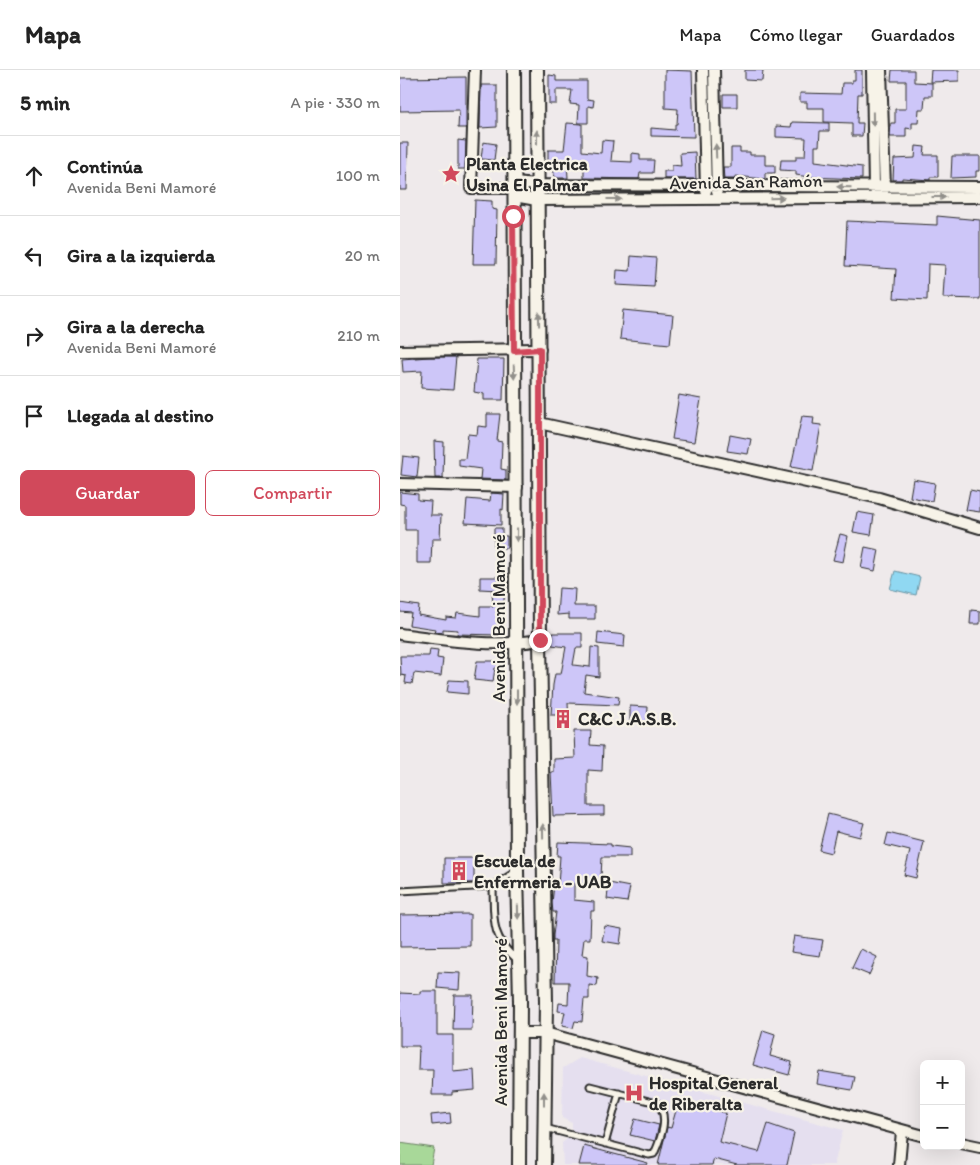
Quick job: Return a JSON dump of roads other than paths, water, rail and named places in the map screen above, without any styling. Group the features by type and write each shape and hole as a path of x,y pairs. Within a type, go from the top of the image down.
{"street":[{"path":"475,70 471,188 514,189"},
{"name":"Avenida Beni Mamoré","path":"514,70 517,871 520,962 519,1165"},
{"path":"537,70 540,349 540,640 545,1033 544,1165"},
{"path":"703,70 706,199"},
{"path":"714,70 717,199"},
{"path":"872,70 879,190"},
{"path":"879,190 881,70"},
{"name":"Avenida San Ramón","path":"514,189 537,185 717,186 879,190 980,197"},
{"name":"Avenida San Ramón","path":"514,189 537,200 717,199 879,190 980,187"},
{"path":"400,351 514,351 540,349"},
{"path":"539,423 879,498 980,528"},
{"path":"400,484 517,488"},
{"path":"400,634 484,644 516,644 540,640"},
{"path":"520,1033 545,1033 920,1135"},
{"path":"900,1165 902,1131"},
{"path":"965,1144 980,1147"}],"lane":[{"path":"400,891 493,886 517,871"},
{"path":"493,886 494,922 497,934 503,948 520,962"},
{"path":"544,1128 649,1155 654,1154 664,1120 663,1108 657,1103 590,1086"},
{"path":"606,1144 619,1093"}],"water":[{"path":"895,571 920,577 916,595 890,589"}],"place":[{"name":"Planta Electrica Usina El Palmar","path":"451,174"},
{"name":"C&C J.A.S.B.","path":"563,719"},
{"name":"Escuela de Enfermeria - UAB","path":"459,871"},
{"name":"Hospital General de Riberalta","path":"634,1093"}]}
